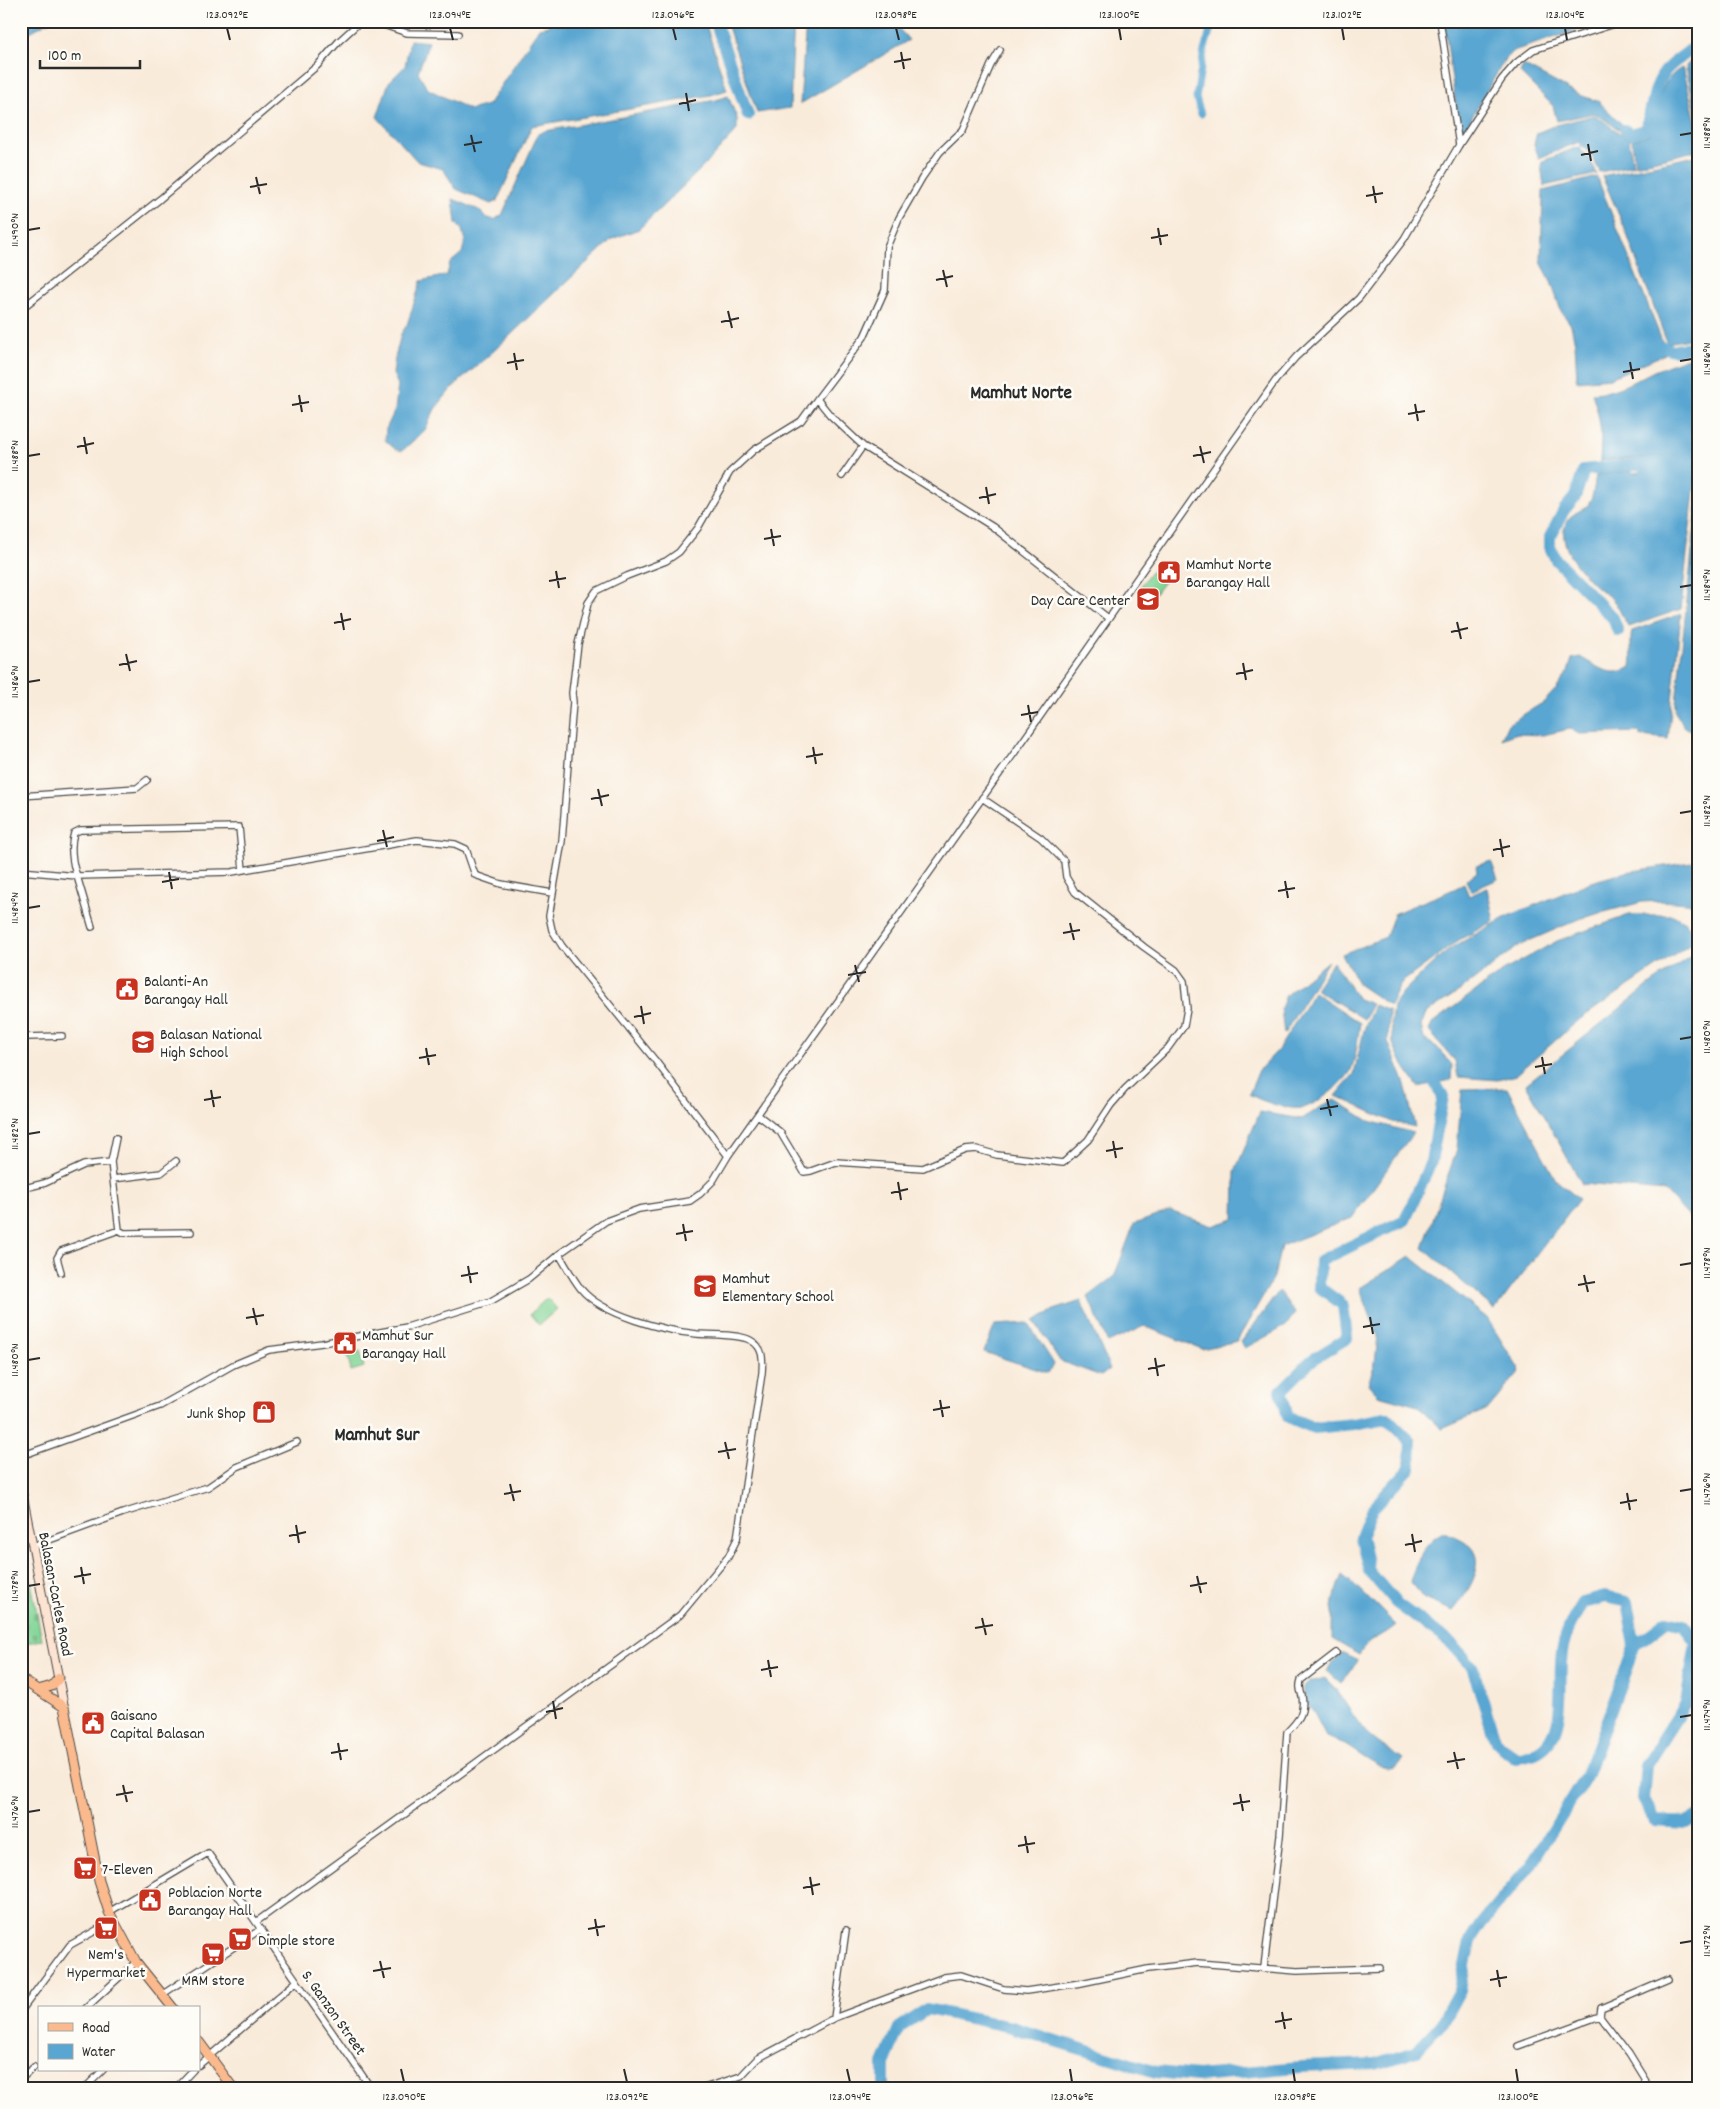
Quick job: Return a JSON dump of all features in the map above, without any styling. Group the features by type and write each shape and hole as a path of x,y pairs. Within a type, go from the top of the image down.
{"main road":[{"name":"Balasan-Carles Road","path":"21,1487 64,1707"},
{"path":"38,1690 52,1686 59,1678"},
{"path":"21,1679 64,1707 99,1881 109,1912 136,1962 171,2006"},
{"path":"200,2043 233,2088"}],"street":[{"path":"21,309 160,199 317,66 339,41 361,21"},
{"path":"372,21 407,33 458,34"},
{"path":"1440,21 1459,145"},
{"path":"21,1456 160,1406 233,1365 269,1350 322,1343 407,1327 490,1301 529,1280 558,1254 606,1220 639,1209 690,1201 700,1194 713,1181 728,1156 1276,380 1296,357 1359,298 1404,238 1459,145 1502,79 1516,63 1533,50 1614,26 1624,21"},
{"path":"728,1156 552,930 549,916 562,841 573,702 572,693 578,644 588,603 596,591 627,576 666,561 679,552 698,528 730,472 754,450 801,421 864,337 885,290 887,247 899,218 922,178 940,152 963,130 991,65 1000,50"},
{"path":"817,399 830,415 863,446 993,527 1108,618"},
{"path":"842,476 863,446"},
{"path":"21,527 24,532 21,537"},
{"path":"21,796 137,788 147,780"},
{"path":"758,1116 780,1132 804,1172 836,1162 923,1168 964,1150 976,1149 997,1155 1062,1163 1088,1140 1111,1105 1168,1048 1184,1026 1187,1009 1184,981 1176,970 1075,892 1066,877 1064,861 1041,838 982,798"},
{"path":"92,927 73,868 72,838 74,833 80,830 239,826 243,870"},
{"path":"21,871 77,876 150,875 243,870 417,840 455,844 466,850 475,875 501,884 552,893"},
{"path":"21,1032 27,1037 62,1036"},
{"path":"116,1138 111,1162 116,1223 119,1230 124,1233 191,1232"},
{"path":"113,1179 161,1173 176,1161"},
{"path":"21,1189 45,1183 84,1165 111,1162"},
{"path":"61,1272 57,1258 62,1251 119,1230"},
{"path":"256,1922 680,1616 728,1557 737,1539 762,1373 763,1356 759,1346 749,1339 685,1333 639,1322 607,1308 582,1291 558,1254"},
{"path":"33,1546 123,1513 208,1487 237,1466 297,1442"},
{"path":"1264,1968 1280,1836 1287,1732 1300,1719 1304,1706 1299,1685 1302,1680 1336,1653"},
{"name":"S. Ganzon Street","path":"109,1912 208,1853 371,2088"},
{"path":"21,2011 70,1944 113,1921"},
{"path":"163,1994 261,1929"},
{"path":"834,2018 846,1930"},
{"path":"88,2006 136,1962"},
{"path":"704,2088 741,2076 757,2059 834,2018 944,1977 961,1975 1004,1989 1026,1991 1198,1963 1297,1971 1380,1968"},
{"path":"1650,2088 1629,2054 1600,2016 1601,2008 1669,1978"},
{"path":"200,2064 208,2055 298,1981"},
{"path":"1518,2046 1600,2016"},
{"path":"21,2079 34,2067"},
{"path":"85,2088 102,2072"},
{"path":"176,2088 191,2072"}],"green space":[{"path":"1156,566 1169,575 1154,595 1141,585"},
{"path":"547,1298 557,1309 539,1325 530,1314"},
{"path":"360,1351 364,1367 351,1371 347,1354"},
{"path":"21,1530 42,1640 21,1644"}],"water":[{"path":"21,21 50,21 21,37"},
{"path":"550,21 707,21 706,25 727,90 711,95 532,126 497,201 491,204 456,189 443,169 418,162 377,117 389,82 405,66 410,40 429,42 418,72 428,89 470,110 488,105 539,28 548,26"},
{"path":"726,21 794,21 790,108 757,113"},
{"path":"806,21 892,21 909,40 800,104"},
{"path":"909,21 941,21 917,27"},
{"path":"1444,21 1605,21 1513,51 1505,59 1460,138"},
{"path":"1699,52 1699,125 1686,66"},
{"path":"1523,65 1579,95 1598,101 1627,129 1624,133 1595,113 1557,121 1553,106 1520,73"},
{"path":"1682,68 1699,135 1699,150 1635,165 1632,140 1649,135 1663,88 1674,73"},
{"path":"728,96 737,118 737,130 705,165 639,229 612,239 452,388 435,409 425,430 402,451 395,449 385,440 386,429 395,410 398,385 393,374 395,358 401,334 407,325 421,281 447,275 450,263 462,253 465,241 462,230 456,223 453,199 479,210 486,217 494,220 502,215 538,134 545,131 716,100"},
{"path":"1595,115 1629,140 1633,165 1600,172 1592,156 1579,142 1539,158 1534,144 1537,133 1553,126"},
{"path":"1644,128 1649,129 1646,135 1631,138 1625,134 1629,130 1638,131"},
{"path":"1578,147 1589,158 1597,174 1544,186 1541,165 1543,161"},
{"path":"1699,155 1699,337 1667,343 1625,229 1602,176"},
{"path":"1597,177 1662,341 1665,354 1610,378 1577,381 1575,343 1571,325 1561,311 1550,279 1541,262 1543,191"},
{"path":"1699,354 1699,453 1600,461 1600,426 1592,393 1609,391 1631,383 1654,371"},
{"path":"1673,464 1697,464 1681,609 1629,627 1612,599 1592,583 1578,568 1567,549 1564,540 1564,530 1569,518 1586,507 1590,502 1596,475 1631,471 1634,473"},
{"path":"1699,488 1699,731 1696,733 1685,727 1675,712"},
{"path":"1681,614 1668,739 1641,736 1639,732 1579,734 1570,729 1543,735 1514,734 1501,739 1508,724 1544,702 1557,688 1568,672 1572,659 1580,657 1599,668 1611,672 1624,670 1631,667 1632,631"},
{"path":"1491,861 1498,879 1471,891 1466,880 1477,872 1476,866"},
{"path":"1699,862 1699,904 1662,901 1642,902 1582,918 1516,948 1461,990 1426,1013 1421,1026 1424,1039 1437,1047 1452,1065 1451,1080 1418,1087 1403,1065 1393,1044 1391,1023 1393,1006 1403,992 1435,961 1453,947 1508,916 1591,882 1626,872"},
{"path":"1464,884 1469,896 1487,888 1494,921 1459,940 1401,983 1390,1006 1359,985 1342,954 1386,937 1394,914"},
{"path":"1629,915 1673,915 1685,922 1698,939 1580,1019 1516,1075 1498,1080 1458,1077 1455,1061 1429,1031 1432,1023 1503,971 1557,941"},
{"path":"1699,950 1699,1228 1665,1191 1582,1184 1526,1084 1649,985"},
{"path":"1328,961 1284,1034 1281,1008 1286,995"},
{"path":"1333,962 1358,999 1372,1004 1364,1019 1315,989"},
{"path":"1314,992 1360,1023 1350,1072 1328,1094 1307,1107 1288,1108 1249,1094 1259,1070 1278,1050"},
{"path":"1374,1005 1389,1011 1388,1041 1405,1084 1415,1127 1393,1122 1336,1096 1354,1074 1364,1030"},
{"path":"1507,1088 1556,1180 1579,1199 1495,1310 1423,1248 1457,1149 1462,1089"},
{"path":"1334,1099 1369,1121 1413,1133 1352,1218 1281,1246 1274,1277 1237,1341 1202,1349 1144,1326 1108,1343 1088,1297 1114,1277 1134,1224 1170,1211 1212,1226 1234,1219 1235,1171 1260,1112 1302,1119"},
{"path":"1410,1256 1487,1318 1520,1371 1488,1409 1442,1429 1418,1406 1378,1395 1368,1384 1375,1363 1378,1336 1360,1288"},
{"path":"1279,1291 1295,1313 1286,1326 1245,1348 1241,1342"},
{"path":"1081,1301 1110,1369 1101,1376 1060,1361 1034,1321 1054,1310"},
{"path":"1028,1323 1054,1364 1048,1373 984,1352 995,1325"},
{"path":"1444,1532 1463,1540 1471,1546 1476,1554 1477,1561 1477,1568 1471,1584 1453,1611 1425,1599 1410,1581 1426,1546"},
{"path":"1342,1575 1361,1590 1396,1625 1367,1645 1359,1655 1332,1639 1334,1598"},
{"path":"1341,1653 1358,1661 1341,1683 1327,1671"},
{"path":"1325,1678 1336,1690 1365,1731 1378,1743 1403,1760 1398,1766 1392,1769 1383,1768 1342,1743 1326,1736 1314,1713 1304,1700 1304,1687 1310,1682"}],"waterway":[{"path":"715,21 748,115"},
{"path":"1201,114 1196,98 1204,51 1213,21"},
{"path":"1626,131 1631,134 1645,130 1656,90 1663,75 1672,64 1692,49 1699,40"},
{"path":"1676,350 1699,345"},
{"path":"1664,347 1669,349"},
{"path":"1618,631 1613,618 1556,560 1550,547 1550,537 1564,510 1575,497 1584,470 1699,458"},
{"path":"884,2088 884,2064 899,2028 927,2009 1011,2027 1156,2072 1197,2076 1300,2067 1375,2064 1416,2051 1442,2023 1460,1990 1470,1941 1481,1924 1530,1866 1586,1776 1635,1645 1627,1602 1605,1597 1583,1603 1570,1627 1563,1646 1560,1708 1558,1722 1553,1735 1546,1746 1535,1753 1516,1758 1496,1742 1472,1666 1451,1643 1396,1603 1369,1571 1361,1537 1372,1509 1410,1468 1411,1442 1387,1418 1314,1428 1288,1417 1281,1391 1312,1360 1347,1338 1343,1305 1319,1287 1320,1261 1405,1220 1431,1162 1443,1097 1428,1070"},
{"path":"1635,1645 1666,1621 1684,1625 1696,1643 1686,1703 1646,1765 1643,1799 1655,1821 1686,1823 1699,1815"}],"place":[{"name":"Mamhut Norte Barangay Hall","path":"1169,572"},
{"name":"Day Care Center","path":"1148,599"},
{"name":"Balanti-An Barangay Hall","path":"127,989"},
{"name":"Balasan National High School","path":"143,1042"},
{"name":"Mamhut Elementary School","path":"705,1286"},
{"name":"Mamhut Sur Barangay Hall","path":"345,1343"},
{"name":"Junk Shop","path":"264,1412"},
{"name":"Gaisano Capital Balasan","path":"93,1723"},
{"name":"7-Eleven","path":"85,1868"},
{"name":"Poblacion Norte Barangay Hall","path":"150,1900"},
{"name":"Nem's Hypermarket","path":"106,1928"},
{"name":"Dimple store","path":"240,1939"},
{"name":"MRM store","path":"213,1954"}],"district":[{"name":"Mamhut Norte","path":"1021,391"},
{"name":"Mamhut Sur","path":"377,1433"}]}
